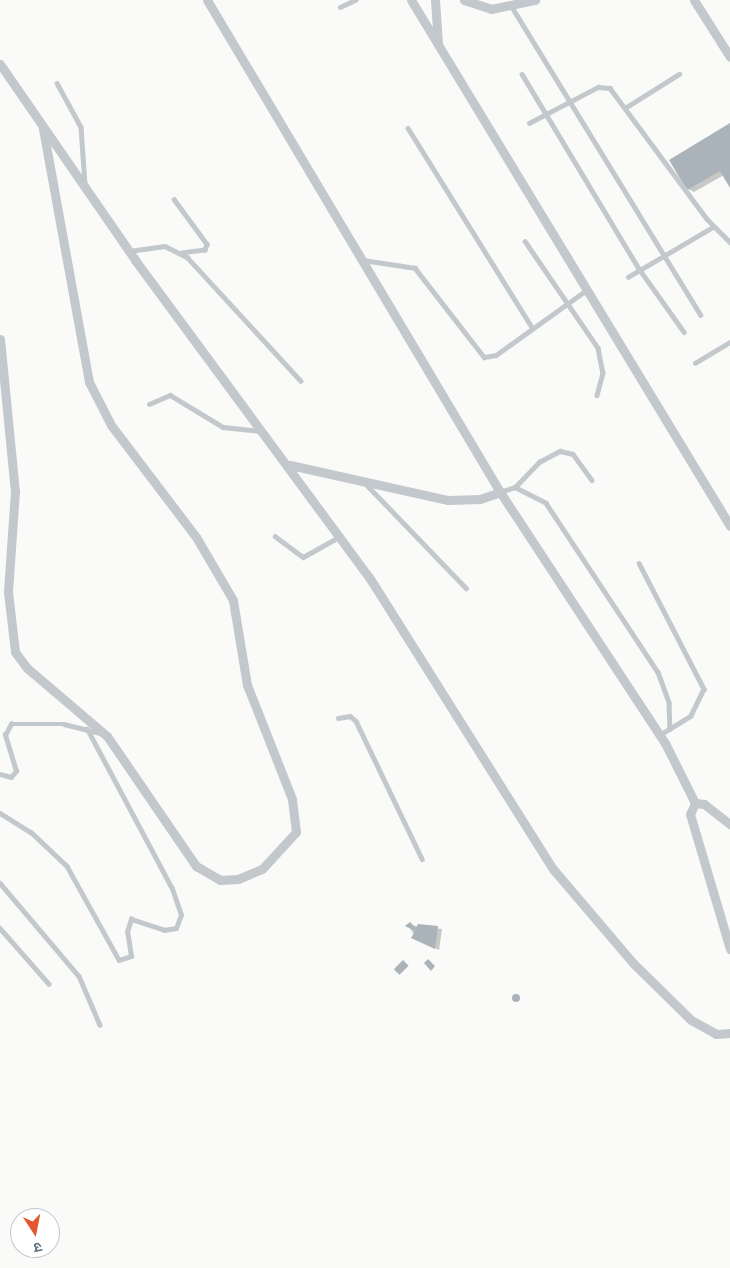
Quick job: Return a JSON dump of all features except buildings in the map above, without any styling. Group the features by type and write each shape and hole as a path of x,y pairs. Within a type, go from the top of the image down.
{"street":[{"path":"208,0 359,259 500,492 660,735 695,803"},
{"path":"411,0 585,291 730,526"},
{"path":"435,0 439,49"},
{"path":"464,0 491,9 512,8 535,0"},
{"path":"694,0 730,57"},
{"path":"0,64 129,251 290,465 340,537 553,869 633,963 684,1014 702,1028 730,1033"},
{"path":"0,339 15,491 8,592 12,643 20,662 107,736 157,812 207,874 238,879 262,869 290,843 296,832 292,799 247,685 233,600 196,537 110,425 89,382 43,128"},
{"path":"290,465 361,478 448,500 480,499 500,492"},
{"path":"695,803 704,804 730,824"},
{"path":"695,803 690,814 730,949"}],"lane":[{"path":"340,7 355,0"},
{"path":"512,8 701,315"},
{"path":"522,74 640,270 684,332"},
{"path":"625,108 679,74"},
{"path":"57,83 81,127 85,188"},
{"path":"530,123 605,86 625,108 713,227 730,242"},
{"path":"408,128 532,327"},
{"path":"129,251 156,246 180,253 204,250 207,244 174,199"},
{"path":"628,278 663,255 713,227"},
{"path":"525,241 602,360 597,395"},
{"path":"180,253 301,381"},
{"path":"359,259 415,268 484,357 496,355 532,327 585,291"},
{"path":"695,363 730,342"},
{"path":"149,404 170,395 223,427 264,431"},
{"path":"500,492 515,487 539,462 560,451 573,454 592,480"},
{"path":"361,478 466,588"},
{"path":"515,487 546,503 658,672 669,703 670,729"},
{"path":"275,536 303,557 340,537"},
{"path":"639,563 703,679 700,707 660,735"},
{"path":"338,718 350,716 356,722 422,859"},
{"path":"0,774 11,777 16,771 5,735 11,724 87,729 107,736"},
{"path":"0,813 31,832 67,866 119,960 131,956 127,932 131,919 164,930 176,928 181,915 172,888 87,729"},
{"path":"0,883 79,976 100,1025"},
{"path":"0,928 49,984"}]}
